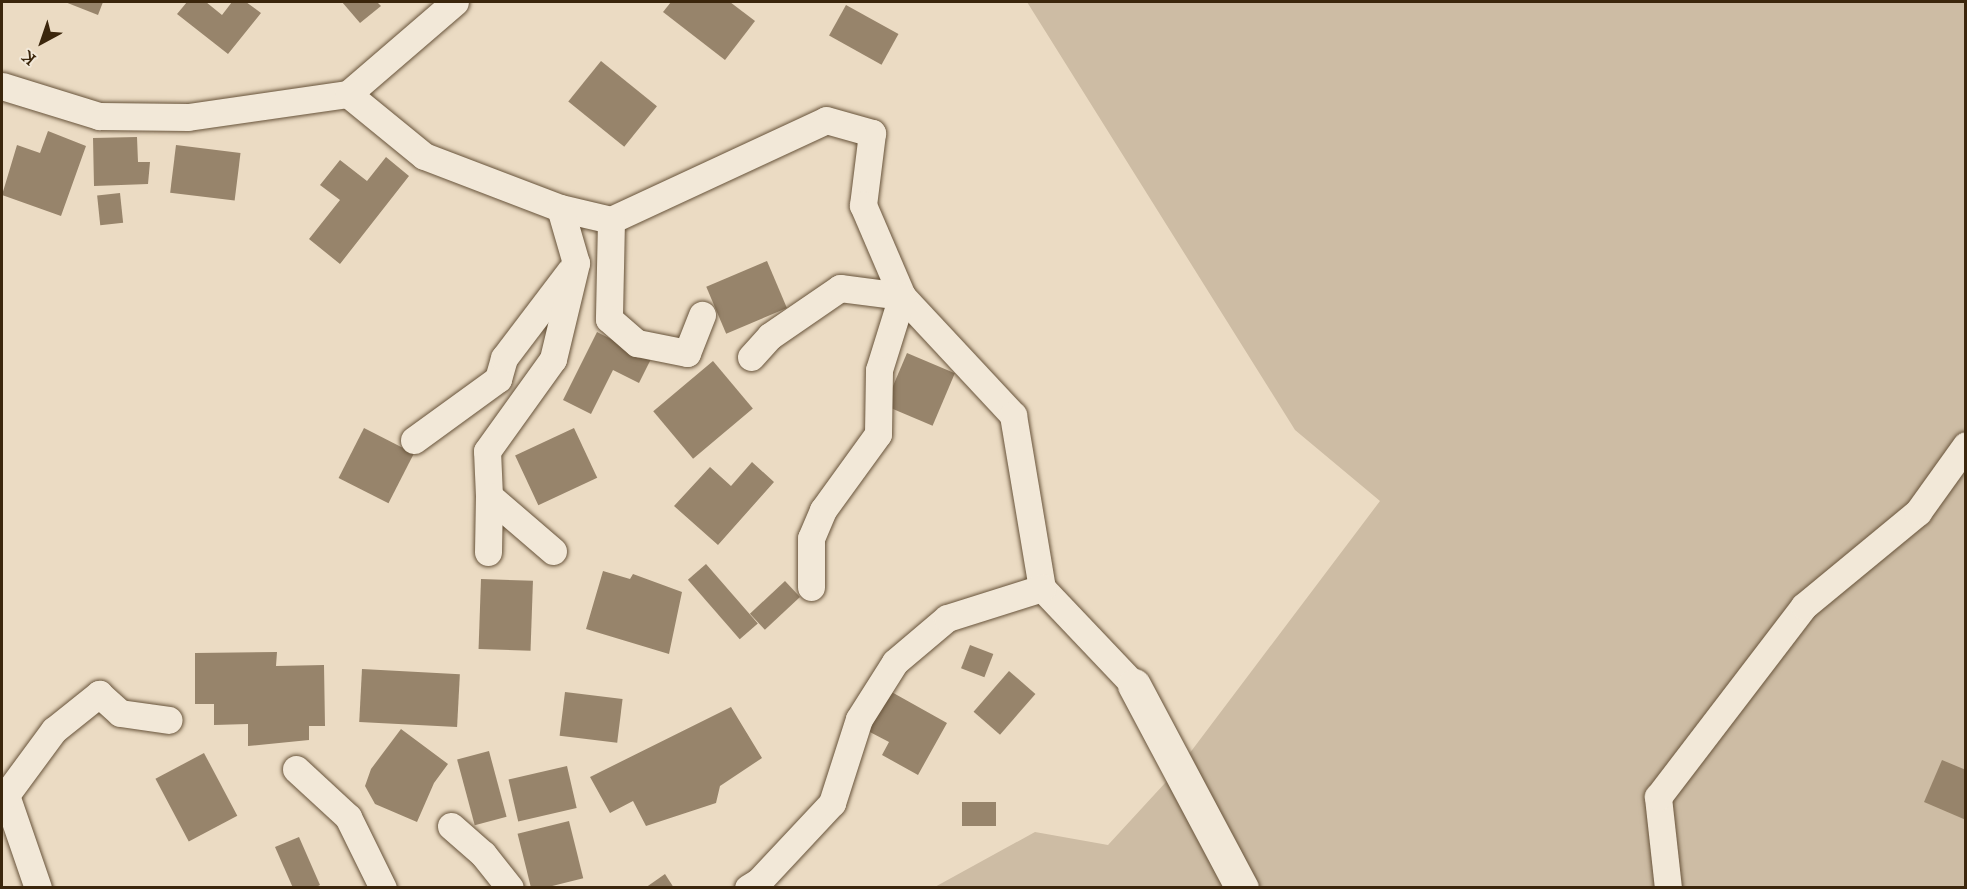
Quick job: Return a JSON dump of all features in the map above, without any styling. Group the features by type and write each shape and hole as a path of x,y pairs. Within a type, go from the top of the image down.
{"street":[{"path":"2,86 99,116 188,117 348,94 455,2"},
{"path":"348,94 424,156 560,208 611,220 826,120 872,133 863,205 902,296 1013,415 1042,588 1134,685 1242,888"},
{"path":"488,552 487,451 553,359 576,263 560,208"},
{"path":"611,220 609,319 637,344 687,353 702,315"},
{"path":"414,440 498,379 504,358 576,263"},
{"path":"751,357 770,336 840,288 902,296"},
{"path":"811,586 811,538 823,510 878,434 879,369 902,296"},
{"path":"1668,888 1658,797 1804,606 1918,512 1965,445"},
{"path":"489,496 553,551"},
{"path":"748,888 759,881 832,803 859,719 895,662 947,618 1042,588"},
{"path":"38,888 6,795 54,730 99,694 120,713 169,720"},
{"path":"296,770 348,817 383,888"},
{"path":"451,826 483,854 510,888"}],"shaded area":[{"path":"1027,2 1965,2 1965,887 933,888 1035,832 1108,845 1177,770 1380,501 1295,430"}],"building":[{"path":"65,2 103,2 98,15"},
{"path":"187,2 206,2 222,15 232,2 246,2 261,13 228,54 177,14"},
{"path":"342,2 377,2 381,6 360,23"},
{"path":"671,2 730,2 755,21 725,60 663,12"},
{"path":"846,5 898,34 882,65 829,36"},
{"path":"601,61 657,106 624,147 568,101"},
{"path":"48,131 86,146 61,216 2,195 17,145 40,153"},
{"path":"137,137 138,162 150,162 148,184 94,186 93,138"},
{"path":"176,145 241,153 235,201 170,193"},
{"path":"386,157 409,176 340,264 309,239 340,200 320,185 340,160 367,181"},
{"path":"120,193 123,223 100,225 97,195"},
{"path":"767,261 787,308 726,334 706,287"},
{"path":"597,332 651,359 639,383 613,370 591,414 563,400"},
{"path":"907,353 955,373 933,426 885,405"},
{"path":"713,361 753,408 693,459 653,411"},
{"path":"364,428 414,453 388,503 339,478"},
{"path":"574,428 597,478 538,505 515,455"},
{"path":"752,462 774,482 718,545 674,506 710,467 731,486"},
{"path":"706,564 758,624 740,639 688,580"},
{"path":"603,571 630,579 633,574 682,592 669,654 586,629"},
{"path":"481,579 533,581 531,651 479,649"},
{"path":"785,581 800,597 765,630 750,614"},
{"path":"970,645 993,654 984,677 961,668"},
{"path":"277,652 276,666 324,665 325,726 309,726 309,740 248,746 248,724 214,725 214,704 195,704 195,653"},
{"path":"362,669 460,674 457,727 359,722"},
{"path":"1009,671 1035,694 1000,735 974,712"},
{"path":"888,690 947,723 918,775 882,755 889,742 866,730"},
{"path":"565,692 623,699 617,743 560,736"},
{"path":"731,707 762,758 720,786 716,803 646,826 633,801 610,813 590,777"},
{"path":"401,729 448,764 434,783 417,822 375,804 365,786 371,769"},
{"path":"489,751 507,817 475,825 457,760"},
{"path":"204,753 237,816 189,842 155,779"},
{"path":"1942,760 1966,770 1966,820 1924,802"},
{"path":"567,766 577,808 518,821 509,779"},
{"path":"962,802 996,802 996,826 962,826"},
{"path":"569,821 583,878 544,888 531,888 518,834"},
{"path":"299,837 320,885 314,888 293,888 275,847"},
{"path":"665,874 674,888 645,888"}]}
